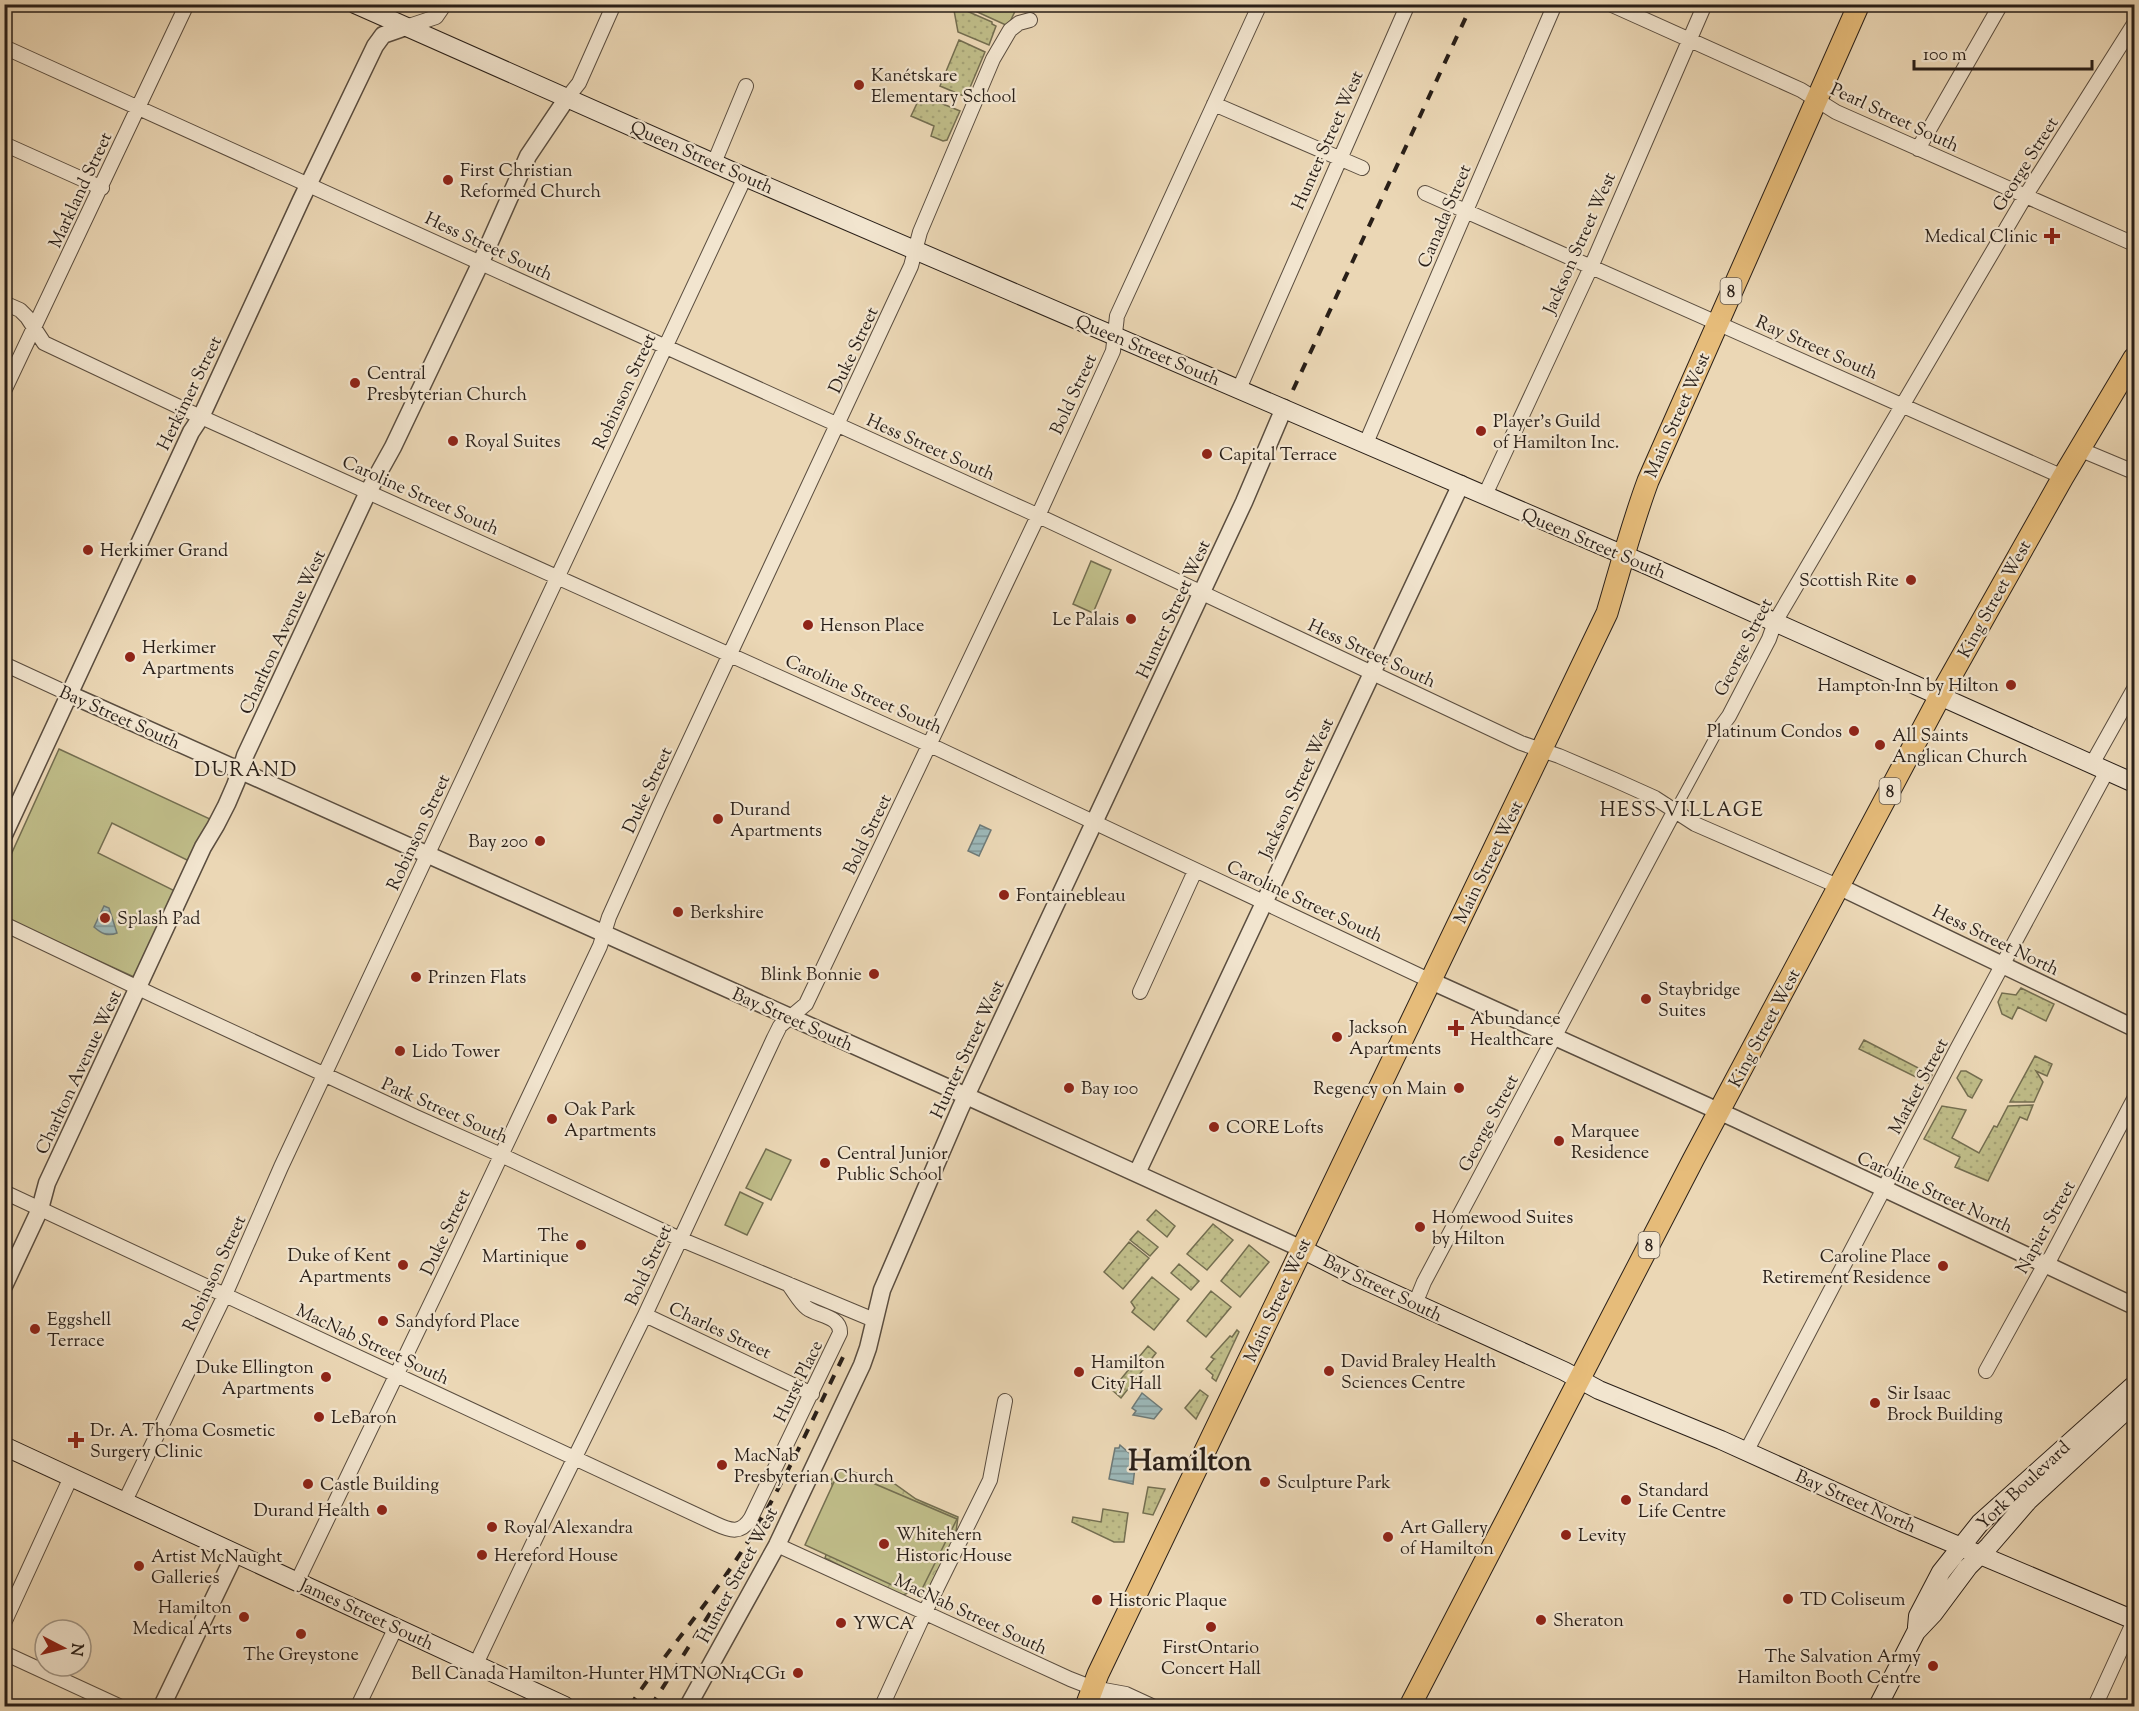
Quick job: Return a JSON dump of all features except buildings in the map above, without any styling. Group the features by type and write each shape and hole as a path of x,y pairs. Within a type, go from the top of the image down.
{"main road":[{"name":"Queen Street South","path":"356,4 745,177 1461,484 2134,783"},
{"name":"Main Street West","path":"1089,1697 1607,613 1634,518 1648,481 1859,4"},
{"name":"King Street West","path":"1410,1707 1719,1112 1940,696 2079,449 2134,358"},
{"name":"Bay Street South","path":"1302,1249 1414,1304 1580,1379"},
{"name":"Bay Street North","path":"1580,1379 1599,1390 2134,1621"},
{"name":"York Boulevard","path":"1916,1632 1918,1616 1941,1572 1980,1523 2134,1385"},
{"name":"York Boulevard","path":"1878,1707 1916,1632 1980,1554 2028,1501 2134,1403"},
{"name":"James Street South","path":"4,1446 565,1707"}],"street":[{"name":"Markland Street","path":"4,391 102,188 187,4"},
{"name":"Herkimer Street","path":"4,836 191,432 201,417 308,184 378,40 383,35 436,17 445,4"},
{"name":"Charlton Avenue West","path":"4,1286 40,1209 47,1183 202,847 213,831 241,771 245,756 368,492 393,447 481,262 528,156 579,83 614,4"},
{"name":"Bold Street","path":"476,1664 574,1457 645,1315 777,1032 780,1026 806,1004 930,745 1113,351 1117,316 1260,4"},
{"name":"Hunter Street West","path":"1239,389 1408,4"},
{"name":"Canada Street","path":"1366,443 1555,4"},
{"name":"Pearl Street South","path":"1610,4 1801,90 1836,112 2134,244"},
{"name":"Jackson Street West","path":"1485,495 1591,267 1705,4"},
{"path":"1918,149 2001,4"},
{"name":"Duke Street","path":"297,1582 600,946 609,917 659,806 911,266 926,216 1005,36 1016,25 1030,20"},
{"name":"George Street","path":"1414,1304 1674,812 1718,731 1729,716 1769,639 1775,622 2026,195 2134,24"},
{"name":"Hess Street South","path":"4,47 1038,516 1521,743 1559,756 1655,798 1695,824 1840,887"},
{"path":"714,163 746,86"},
{"path":"1214,104 1362,168"},
{"path":"4,144 102,188"},
{"name":"Robinson Street","path":"125,1502 225,1295 324,1074 745,177"},
{"name":"Ray Street South","path":"1425,193 2063,477"},
{"name":"Caroline Street South","path":"4,303 20,310 35,327 44,343 201,417 930,745 1431,981 1719,1112"},
{"name":"Hunter Street West","path":"688,1707 777,1545 861,1365 868,1348 882,1290 966,1097 1244,502 1284,408"},
{"path":"2079,449 2134,472"},
{"name":"Jackson Street West","path":"1137,1173 1461,484"},
{"name":"Bay Street South","path":"4,664 1302,1249"},
{"name":"Market Street","path":"1746,1452 2003,964 2099,767 2134,689"},
{"path":"1140,992 1195,871"},
{"name":"Hess Street North","path":"1840,887 2134,1028"},
{"name":"Park Street South","path":"4,924 680,1239 874,1320"},
{"name":"Napier Street","path":"1986,1371 2051,1257 2134,1099"},
{"name":"Caroline Street North","path":"1719,1112 2134,1306"},
{"name":"MacNab Street South","path":"4,1192 726,1529"},
{"name":"Hurst Place","path":"726,1529 735,1531 743,1528 751,1518 838,1339 840,1327 832,1319 807,1308 788,1284"},
{"name":"Charles Street","path":"645,1315 812,1394"},
{"path":"882,1707 925,1612 990,1480 1005,1401"},
{"path":"4,1623 71,1477"},
{"name":"MacNab Street South","path":"777,1545 925,1612 1089,1697 1114,1707"},
{"path":"162,1707 235,1554"},
{"path":"2095,1707 2134,1621"},
{"path":"358,1707 396,1627"},
{"path":"4,1653 119,1707"},
{"name":"MacNab Street South","path":"1089,1697 1126,1694 1152,1707"}],"green space":[{"path":"953,5 992,22 996,26 989,45 958,32"},
{"path":"962,5 1018,5 1008,26"},
{"path":"959,40 985,52 966,97 940,86"},
{"path":"920,97 926,97 960,111 947,140 943,141 931,136 934,126 911,116"},
{"path":"1091,561 1111,570 1093,613 1073,604"},
{"path":"59,749 210,819 189,861 112,823 98,853 175,891 134,977 5,918 5,868"},
{"path":"2021,988 2054,1004 2046,1021 2018,1007 2012,1019 2002,1014 1998,1002 2002,993 2016,995"},
{"path":"1864,1040 1932,1075 1928,1083 1859,1049"},
{"path":"2035,1056 2052,1064 2047,1076 2036,1071 2043,1082 2034,1102 2010,1102"},
{"path":"1961,1071 1966,1071 1982,1080 1972,1098 1968,1096 1957,1078"},
{"path":"2033,1105 2027,1120 2020,1117 1988,1181 1955,1167 1960,1157 1924,1139 1942,1106 1966,1110 1952,1138 1979,1153 2008,1106"},
{"path":"766,1149 791,1160 771,1200 746,1188"},
{"path":"740,1192 763,1203 747,1235 725,1225"},
{"path":"1156,1210 1175,1226 1167,1237 1147,1220"},
{"path":"1213,1224 1233,1240 1207,1270 1187,1254"},
{"path":"1138,1231 1158,1247 1150,1256 1130,1240"},
{"path":"1129,1242 1149,1258 1123,1289 1104,1272"},
{"path":"1249,1245 1269,1262 1240,1297 1221,1281"},
{"path":"1179,1264 1199,1281 1191,1290 1171,1273"},
{"path":"1152,1277 1179,1299 1154,1330 1132,1312 1135,1308 1131,1302"},
{"path":"1211,1291 1231,1307 1206,1337 1187,1321"},
{"path":"1237,1330 1239,1332 1216,1381 1206,1369 1214,1359 1211,1357"},
{"path":"1148,1346 1156,1353 1121,1398 1112,1390"},
{"path":"1200,1390 1208,1396 1196,1419 1185,1408"},
{"path":"840,1469 957,1519 918,1597 805,1545"},
{"path":"837,1471 853,1472 892,1482 916,1499 958,1517 955,1539 925,1595 910,1592 901,1596 825,1558 833,1519 834,1498 831,1480"},
{"path":"1148,1487 1165,1489 1153,1515 1143,1513"},
{"path":"1103,1509 1128,1513 1124,1542 1114,1542 1072,1522 1073,1517 1101,1522"}],"water":[{"path":"980,825 991,830 979,856 968,851"},
{"name":"Splash Pad","path":"104,906 109,908 117,933 104,934 94,927"},
{"path":"1142,1393 1162,1409 1154,1419 1133,1415 1136,1411 1132,1408"},
{"path":"1120,1445 1136,1459 1133,1484 1109,1479 1115,1448 1119,1448"}],"railway":[{"path":"1293,390 1472,4"},
{"path":"630,1706 727,1574 755,1530 795,1456 844,1355"},
{"path":"651,1706 714,1607"}],"place":[{"name":"Kanétskare Elementary School","path":"859,85"},
{"name":"First Christian Reformed Church","path":"448,180"},
{"name":"Medical Clinic","path":"2052,236"},
{"name":"Central Presbyterian Church","path":"355,383"},
{"name":"Player's Guild of Hamilton Inc.","path":"1481,431"},
{"name":"Royal Suites","path":"453,441"},
{"name":"Capital Terrace","path":"1207,454"},
{"name":"Herkimer Grand","path":"88,550"},
{"name":"Scottish Rite","path":"1911,580"},
{"name":"Le Palais","path":"1131,619"},
{"name":"Henson Place","path":"808,625"},
{"name":"Herkimer Apartments","path":"130,657"},
{"name":"Hampton Inn by Hilton","path":"2011,685"},
{"name":"Platinum Condos","path":"1854,731"},
{"name":"All Saints Anglican Church","path":"1880,745"},
{"name":"Durand Apartments","path":"718,819"},
{"name":"Bay 200","path":"540,841"},
{"name":"Fontainebleau","path":"1004,895"},
{"name":"Berkshire","path":"678,912"},
{"name":"Splash Pad","path":"105,918"},
{"name":"Blink Bonnie","path":"874,974"},
{"name":"Prinzen Flats","path":"416,977"},
{"name":"Staybridge Suites","path":"1646,999"},
{"name":"Abundance Healthcare","path":"1456,1028"},
{"name":"Jackson Apartments","path":"1337,1037"},
{"name":"Lido Tower","path":"400,1051"},
{"name":"Bay 100","path":"1069,1088"},
{"name":"Regency on Main","path":"1459,1088"},
{"name":"Oak Park Apartments","path":"552,1119"},
{"name":"CORE Lofts","path":"1214,1127"},
{"name":"Marquee Residence","path":"1559,1141"},
{"name":"Central Junior Public School","path":"825,1163"},
{"name":"Homewood Suites by Hilton","path":"1420,1227"},
{"name":"The Martinique","path":"581,1245"},
{"name":"Duke of Kent Apartments","path":"403,1265"},
{"name":"Caroline Place Retirement Residence","path":"1943,1266"},
{"name":"Sandyford Place","path":"383,1321"},
{"name":"Eggshell Terrace","path":"35,1329"},
{"name":"David Braley Health Sciences Centre","path":"1329,1371"},
{"name":"Hamilton City Hall","path":"1079,1372"},
{"name":"Duke Ellington Apartments","path":"326,1377"},
{"name":"Sir Isaac Brock Building","path":"1875,1403"},
{"name":"LeBaron","path":"319,1417"},
{"name":"Dr. A. Thoma Cosmetic Surgery Clinic","path":"76,1440"},
{"name":"MacNab Presbyterian Church","path":"722,1465"},
{"name":"Sculpture Park","path":"1265,1482"},
{"name":"Castle Building","path":"308,1484"},
{"name":"Standard Life Centre","path":"1626,1500"},
{"name":"Durand Health","path":"382,1510"},
{"name":"Royal Alexandra","path":"492,1527"},
{"name":"Levity","path":"1566,1535"},
{"name":"Art Gallery of Hamilton","path":"1388,1537"},
{"name":"Whitehern Historic House","path":"884,1544"},
{"name":"Hereford House","path":"482,1555"},
{"name":"Artist McNaught Galleries","path":"139,1566"},
{"name":"TD Coliseum","path":"1788,1599"},
{"name":"Historic Plaque","path":"1097,1600"},
{"name":"Hamilton Medical Arts","path":"244,1617"},
{"name":"Sheraton","path":"1541,1620"},
{"name":"YWCA","path":"841,1623"},
{"name":"FirstOntario Concert Hall","path":"1211,1627"},
{"name":"The Greystone","path":"301,1634"},
{"name":"The Salvation Army Hamilton Booth Centre","path":"1933,1666"},
{"name":"Bell Canada Hamilton-Hunter HMTNON14CG1","path":"798,1673"}],"district":[{"name":"DURAND","path":"246,769"},
{"name":"HESS VILLAGE","path":"1682,809"},
{"name":"Hamilton","path":"1190,1460"}]}
